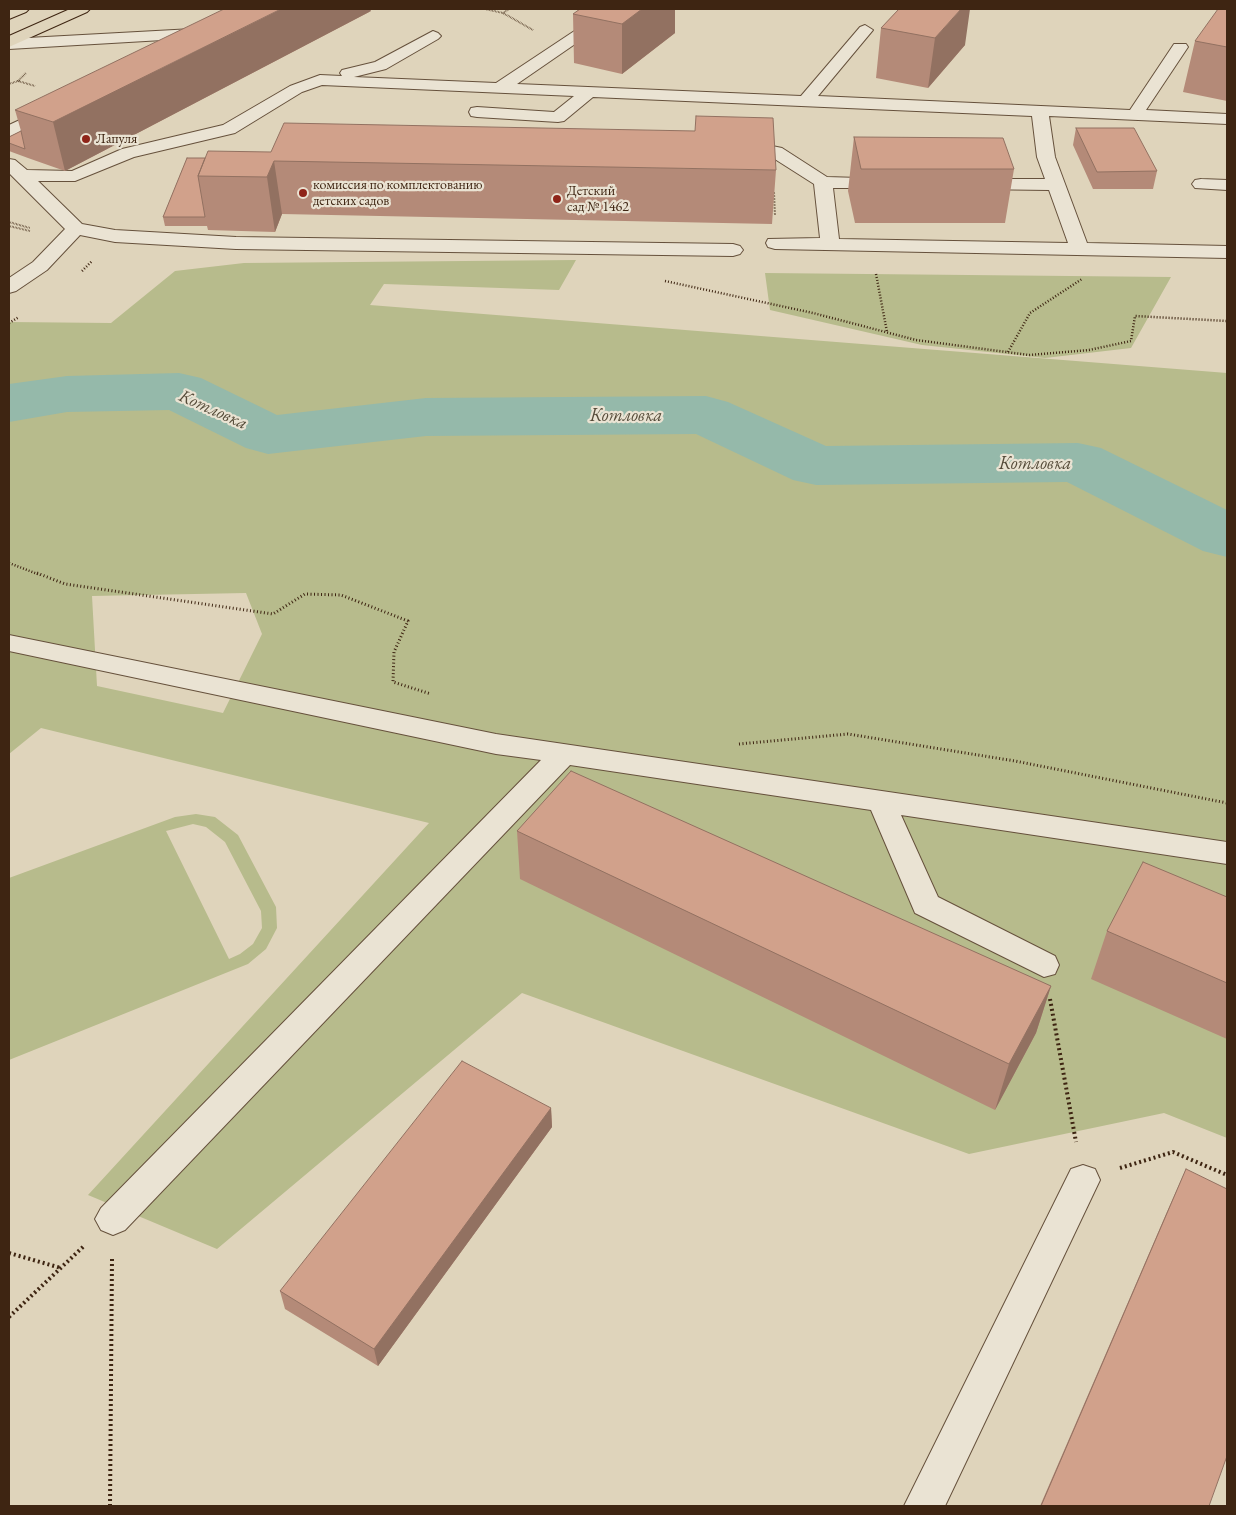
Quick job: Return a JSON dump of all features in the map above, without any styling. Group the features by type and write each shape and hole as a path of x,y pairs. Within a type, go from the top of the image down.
{"main road":[{"path":"9,14 21,9"},
{"path":"9,43 82,9"}],"street":[{"path":"9,43 214,32 262,9"},
{"path":"502,87 602,19"},
{"path":"805,101 865,30"},
{"path":"15,170 75,176 128,153 229,129 296,89 320,80 380,66 433,36"},
{"path":"1135,115 1180,47"},
{"path":"320,80 1227,119"},
{"path":"477,112 558,117 589,92"},
{"path":"9,132 68,103"},
{"path":"1040,111 1046,157 1079,248"},
{"path":"724,144 742,144 776,152 823,182 900,183"},
{"path":"128,153 198,154"},
{"path":"15,170 76,229 115,236 236,243 734,250"},
{"path":"823,182 830,243"},
{"path":"959,184 1056,185"},
{"path":"1201,184 1227,185"},
{"path":"9,287 40,266 76,229"},
{"path":"775,243 1227,252"},
{"path":"9,644 496,744 1227,853"},
{"path":"113,1219 565,753"},
{"path":"881,801 926,905 1044,965"},
{"path":"924,1506 1083,1180"}],"path":[{"path":"485,9 503,12 562,46"},
{"path":"503,12 509,9"},
{"path":"9,84 18,81 21,76"},
{"path":"774,189 775,218"},
{"path":"871,244 887,332"},
{"path":"1008,352 1030,313 1088,276"},
{"path":"661,280 813,313 916,340 1029,355 1089,350 1131,341 1135,316 1227,321"},
{"path":"9,563 65,584 273,614 305,594 341,595 408,621 394,652 393,682 437,696"},
{"path":"732,744 848,734 1015,762 1227,803"},
{"path":"1044,965 1083,1180 1173,1152 1227,1175"},
{"path":"9,1317 113,1219"},
{"path":"110,1506 113,1219"},
{"path":"9,1253 61,1268"}],"green space":[{"path":"576,260 559,290 384,284 370,305 1227,373 1227,1138 1164,1113 969,1154 522,993 217,1249 88,1195 429,823 41,728 9,754 9,322 111,323 175,271 244,263","holes":["246,593 262,634 223,713 97,686 92,596"]},
{"path":"765,273 1171,277 1131,348 1045,358 922,345 770,310"},
{"path":"196,814 215,817 238,835 276,907 277,928 266,949 248,964 9,1060 9,878 175,817","holes":["193,824 206,827 225,842 261,911 262,928 253,944 240,954 229,959 166,831"]}],"building":[{"path":"224,9 281,9 53,122 15,110"},
{"path":"580,9 642,9 622,24 573,14"},
{"path":"899,9 961,9 935,38 881,28"},
{"path":"1218,9 1227,9 1227,47 1195,41"},
{"path":"696,116 773,118 776,170 274,161 267,177 198,176 208,151 271,152 284,123 695,131"},
{"path":"1076,128 1134,128 1157,171 1097,172"},
{"path":"21,131 25,149 9,143 9,137"},
{"path":"854,137 1003,138 1014,169 861,169"},
{"path":"187,158 205,158 198,176 205,217 163,217"},
{"path":"571,771 1051,986 1009,1064 517,831"},
{"path":"1143,862 1227,897 1227,983 1107,931"},
{"path":"462,1061 551,1108 374,1349 280,1291"},
{"path":"1186,1169 1227,1189 1227,1456 1209,1506 1041,1506"}],"waterway":[{"name":"Котловка","path":"9,403 67,394 179,391 268,435 426,417 706,415 816,466 1078,462 1227,536"}],"place":[{"name":"Лапуля","path":"86,139"},
{"name":"комиссия по комплектованию детских садов","path":"303,193"},
{"name":"Детский сад № 1462","path":"557,199"}]}
